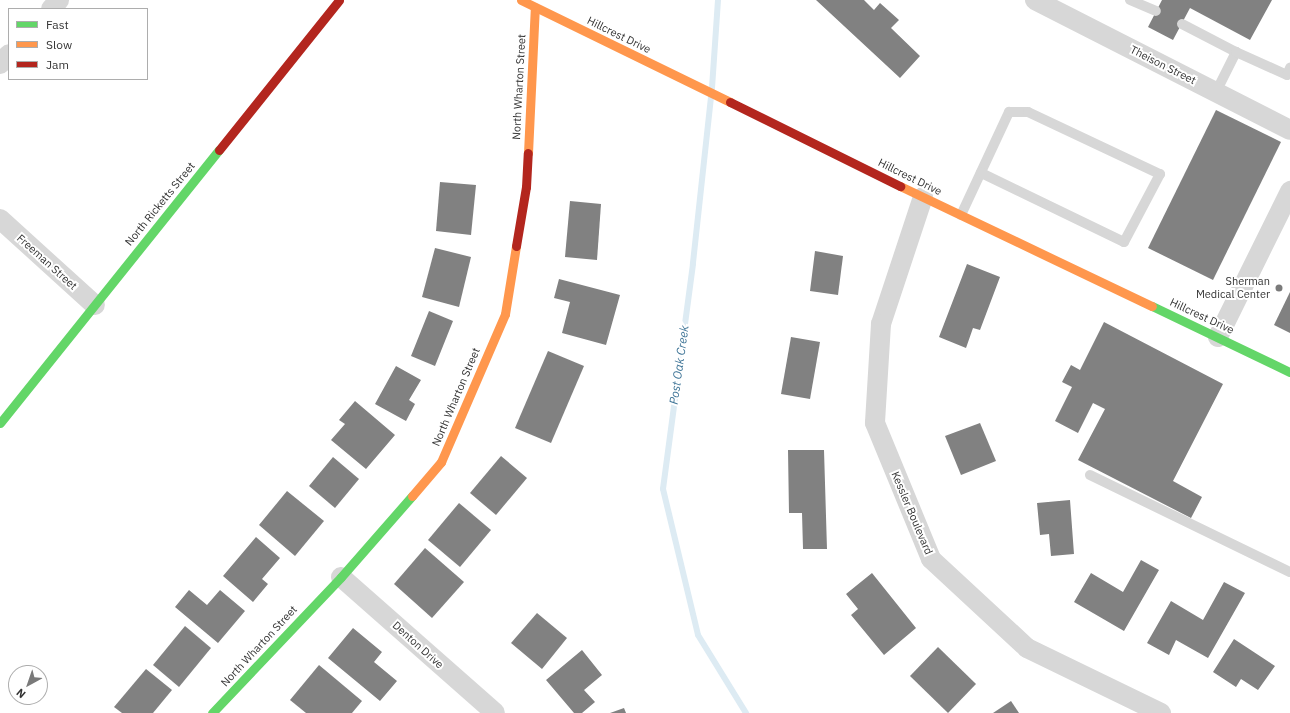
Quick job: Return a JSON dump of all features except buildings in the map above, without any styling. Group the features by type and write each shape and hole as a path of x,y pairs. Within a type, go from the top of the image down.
{"street":[{"path":"52,8 59,0"},
{"name":"North Ricketts Street","path":"0,422 339,0"},
{"name":"Hillcrest Drive","path":"521,0 923,197 1290,372"},
{"name":"Theison Street","path":"1035,0 1290,130"},
{"name":"North Wharton Street","path":"212,713 341,576 441,462 505,314 526,187 535,7"},
{"path":"0,64 8,55"},
{"path":"1218,337 1290,190"},
{"name":"Kessler Boulevard","path":"923,197 881,324 875,423 931,559 1027,648 1161,713"},
{"name":"Freeman Street","path":"0,219 95,305"},
{"name":"Denton Drive","path":"341,576 495,713"}],"lane":[{"path":"1130,0 1156,11"},
{"path":"1182,24 1236,52 1287,75 1290,68"},
{"path":"1216,92 1236,52"},
{"path":"961,215 1009,112 1028,112 1160,174 1124,242 981,174"},
{"path":"1090,475 1290,572"}],"waterway":[{"name":"Post Oak Creek","path":"712,88 718,0"},
{"name":"Post Oak Creek","path":"711,97 693,264 663,489 698,635 746,713"}],"traffic: fast":[{"path":"0,423 219,150"},
{"path":"1152,306 1290,372"},
{"path":"212,713 341,577 412,496"}],"traffic: slow":[{"path":"521,0 730,102"},
{"path":"528,153 535,7"},
{"path":"900,186 1152,306"},
{"path":"412,496 441,462 505,314 516,246"}],"traffic: jam":[{"path":"219,150 339,0"},
{"path":"730,102 900,186"},
{"path":"516,246 526,187 528,153"}],"place":[{"name":"Sherman Medical Center","path":"1279,288"}]}
